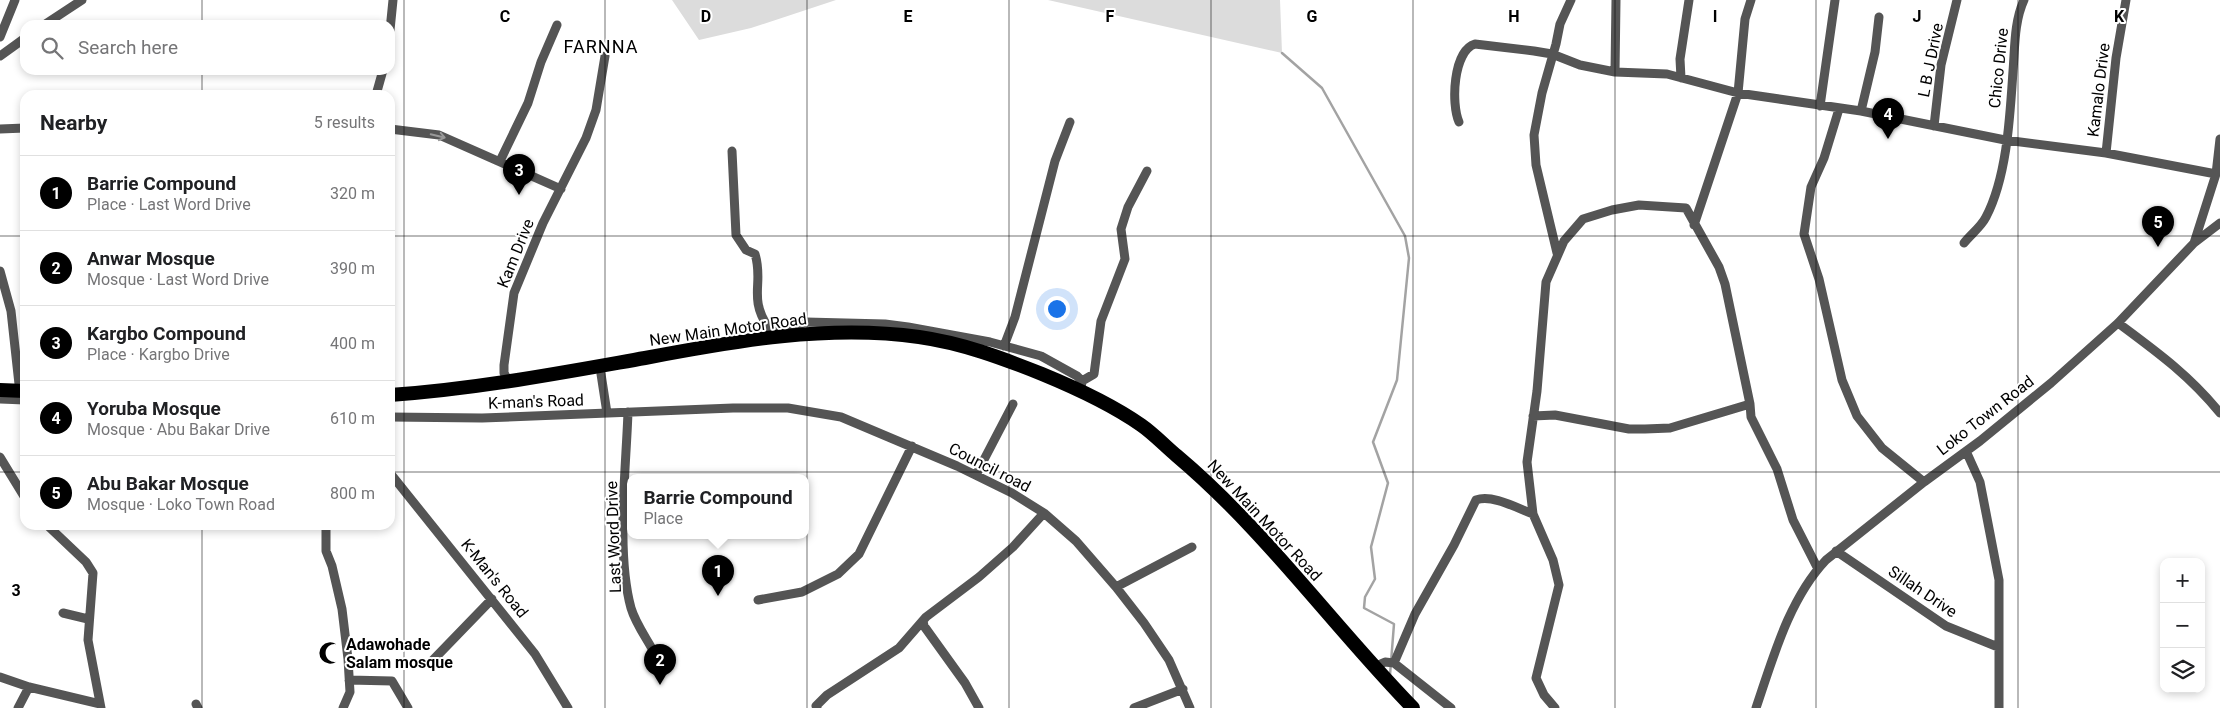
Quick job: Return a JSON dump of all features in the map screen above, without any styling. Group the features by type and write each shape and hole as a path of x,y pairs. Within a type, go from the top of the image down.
{"highway":[{"name":"New Main Motor Road","path":"395,395 450,390 508,382 785,334 865,332 920,337 986,352 1082,386 1141,425 1210,483 1413,708"},
{"name":"New Main Motor Road","path":"395,403 451,400 709,353 784,343 866,340 919,346 985,361 1079,398 1137,433 1206,492 1272,562 1367,672 1402,708"},
{"path":"0,383 20,386"},
{"path":"0,390 20,387"}],"street":[{"path":"0,37 15,0"},
{"path":"52,20 82,0"},
{"path":"391,20 393,0"},
{"path":"1557,254 1536,165 1534,146 1536,121 1552,54 1563,15 1571,0"},
{"path":"1615,72 1616,0"},
{"path":"1681,78 1680,59 1689,0"},
{"path":"1694,225 1738,94 1746,19 1751,0"},
{"path":"1820,106 1836,0"},
{"name":"L B J Drive","path":"1934,126 1941,65 1957,0"},
{"name":"Chico Drive","path":"1964,243 1983,222 1990,207 2000,174 2016,31 2019,12 2024,0"},
{"name":"Kamalo Drive","path":"2106,153 2116,58 2126,0"},
{"path":"1861,111 1875,52 1879,17"},
{"path":"500,161 528,103 557,26"},
{"path":"0,56 20,42"},
{"path":"1459,122 1456,117 1455,87 1459,64 1468,46 1475,44 1552,54 1580,65 1615,72 1661,74 1738,94 1861,111 2005,140 2106,153 2216,174"},
{"name":"Kam Drive","path":"508,382 504,365 514,293 543,223 579,156 591,127 596,110 605,56"},
{"path":"377,90 382,75"},
{"path":"1839,108 1824,158 1811,188 1804,234 1819,278 1842,380 1857,416 1882,448 1924,482"},
{"path":"1004,346 1015,317 1055,161 1070,122"},
{"path":"0,129 20,128"},
{"path":"395,129 439,135 561,189"},
{"name":"Loko Town Road","path":"1756,708 1789,619 1818,569 1836,551 2051,383 2118,323 2194,243 2216,174 2220,139"},
{"path":"732,151 736,235 746,250 755,254 758,269 756,292 761,314 768,328 785,334 793,327 806,322 885,324 1004,346 1041,356 1077,376 1082,386 1094,374 1101,320 1125,259 1122,229 1128,207 1147,171"},
{"path":"1555,708 1541,690 1536,678 1559,585 1553,560 1533,514 1527,462 1543,332 1546,282 1564,241 1583,219 1612,210 1639,206 1686,208 1719,267 1725,284 1750,404 1751,417 1778,469 1793,520 1818,569"},
{"path":"2194,243 2220,223"},
{"path":"0,271 10,311 20,369"},
{"path":"2118,323 2180,370 2200,389 2220,413"},
{"path":"601,374 607,412"},
{"path":"0,399 20,400"},
{"path":"976,475 1013,404"},
{"path":"1533,416 1555,415 1629,429 1670,428 1750,404"},
{"name":"Council road","path":"682,411 788,408 842,417 912,446 1012,493 1044,514 1076,541 1116,587 1144,623 1169,660 1190,708"},
{"name":"K-man's Road","path":"395,417 482,418 607,412 682,411"},
{"name":"Last Word Drive","path":"628,412 624,520 626,584 636,621 656,656"},
{"path":"758,600 802,592 838,574 859,554 912,446"},
{"path":"1966,451 1980,482 1999,580 1999,708"},
{"path":"0,457 20,490"},
{"name":"K-Man's Road","path":"395,479 535,654 568,708"},
{"path":"1394,664 1415,614 1454,545 1476,500 1482,498 1499,502 1533,514"},
{"path":"816,708 827,695 899,648 923,621 1013,547 1044,514"},
{"path":"0,677 29,687 101,706 88,640 88,619 93,573 86,562 52,530"},
{"path":"326,530 326,551 332,566 342,609 349,680 350,692 343,708"},
{"path":"1116,587 1192,547"},
{"name":"Sillah Drive","path":"1836,551 1946,626 1998,647"},
{"path":"433,660 492,599"},
{"path":"63,613 88,619"},
{"path":"923,621 924,626 965,683 979,708"},
{"path":"1374,667 1385,662 1394,664 1450,708"},
{"path":"349,680 392,681 408,708"},
{"path":"18,708 29,687"},
{"path":"1134,708 1183,689"}],"shaded area":[{"path":"672,0 836,0 751,28 699,40"},
{"path":"1048,0 1280,0 1282,53"}],"waterway":[{"path":"1282,53 1322,88 1405,236 1409,258 1397,380 1373,442 1388,483 1371,547 1375,579 1365,597 1364,608 1394,624 1390,675"}],"place":[{"name":"Yoruba Mosque","path":"1888,139"},
{"name":"Kargbo Compound","path":"519,195"},
{"name":"Abu Bakar Mosque","path":"2158,247"},
{"name":"Barrie Compound","path":"718,596"},
{"name":"Adawohade Salam mosque","path":"330,653"},
{"name":"Anwar Mosque","path":"660,685"}],"district":[{"name":"FARNNA","path":"601,47"}]}
